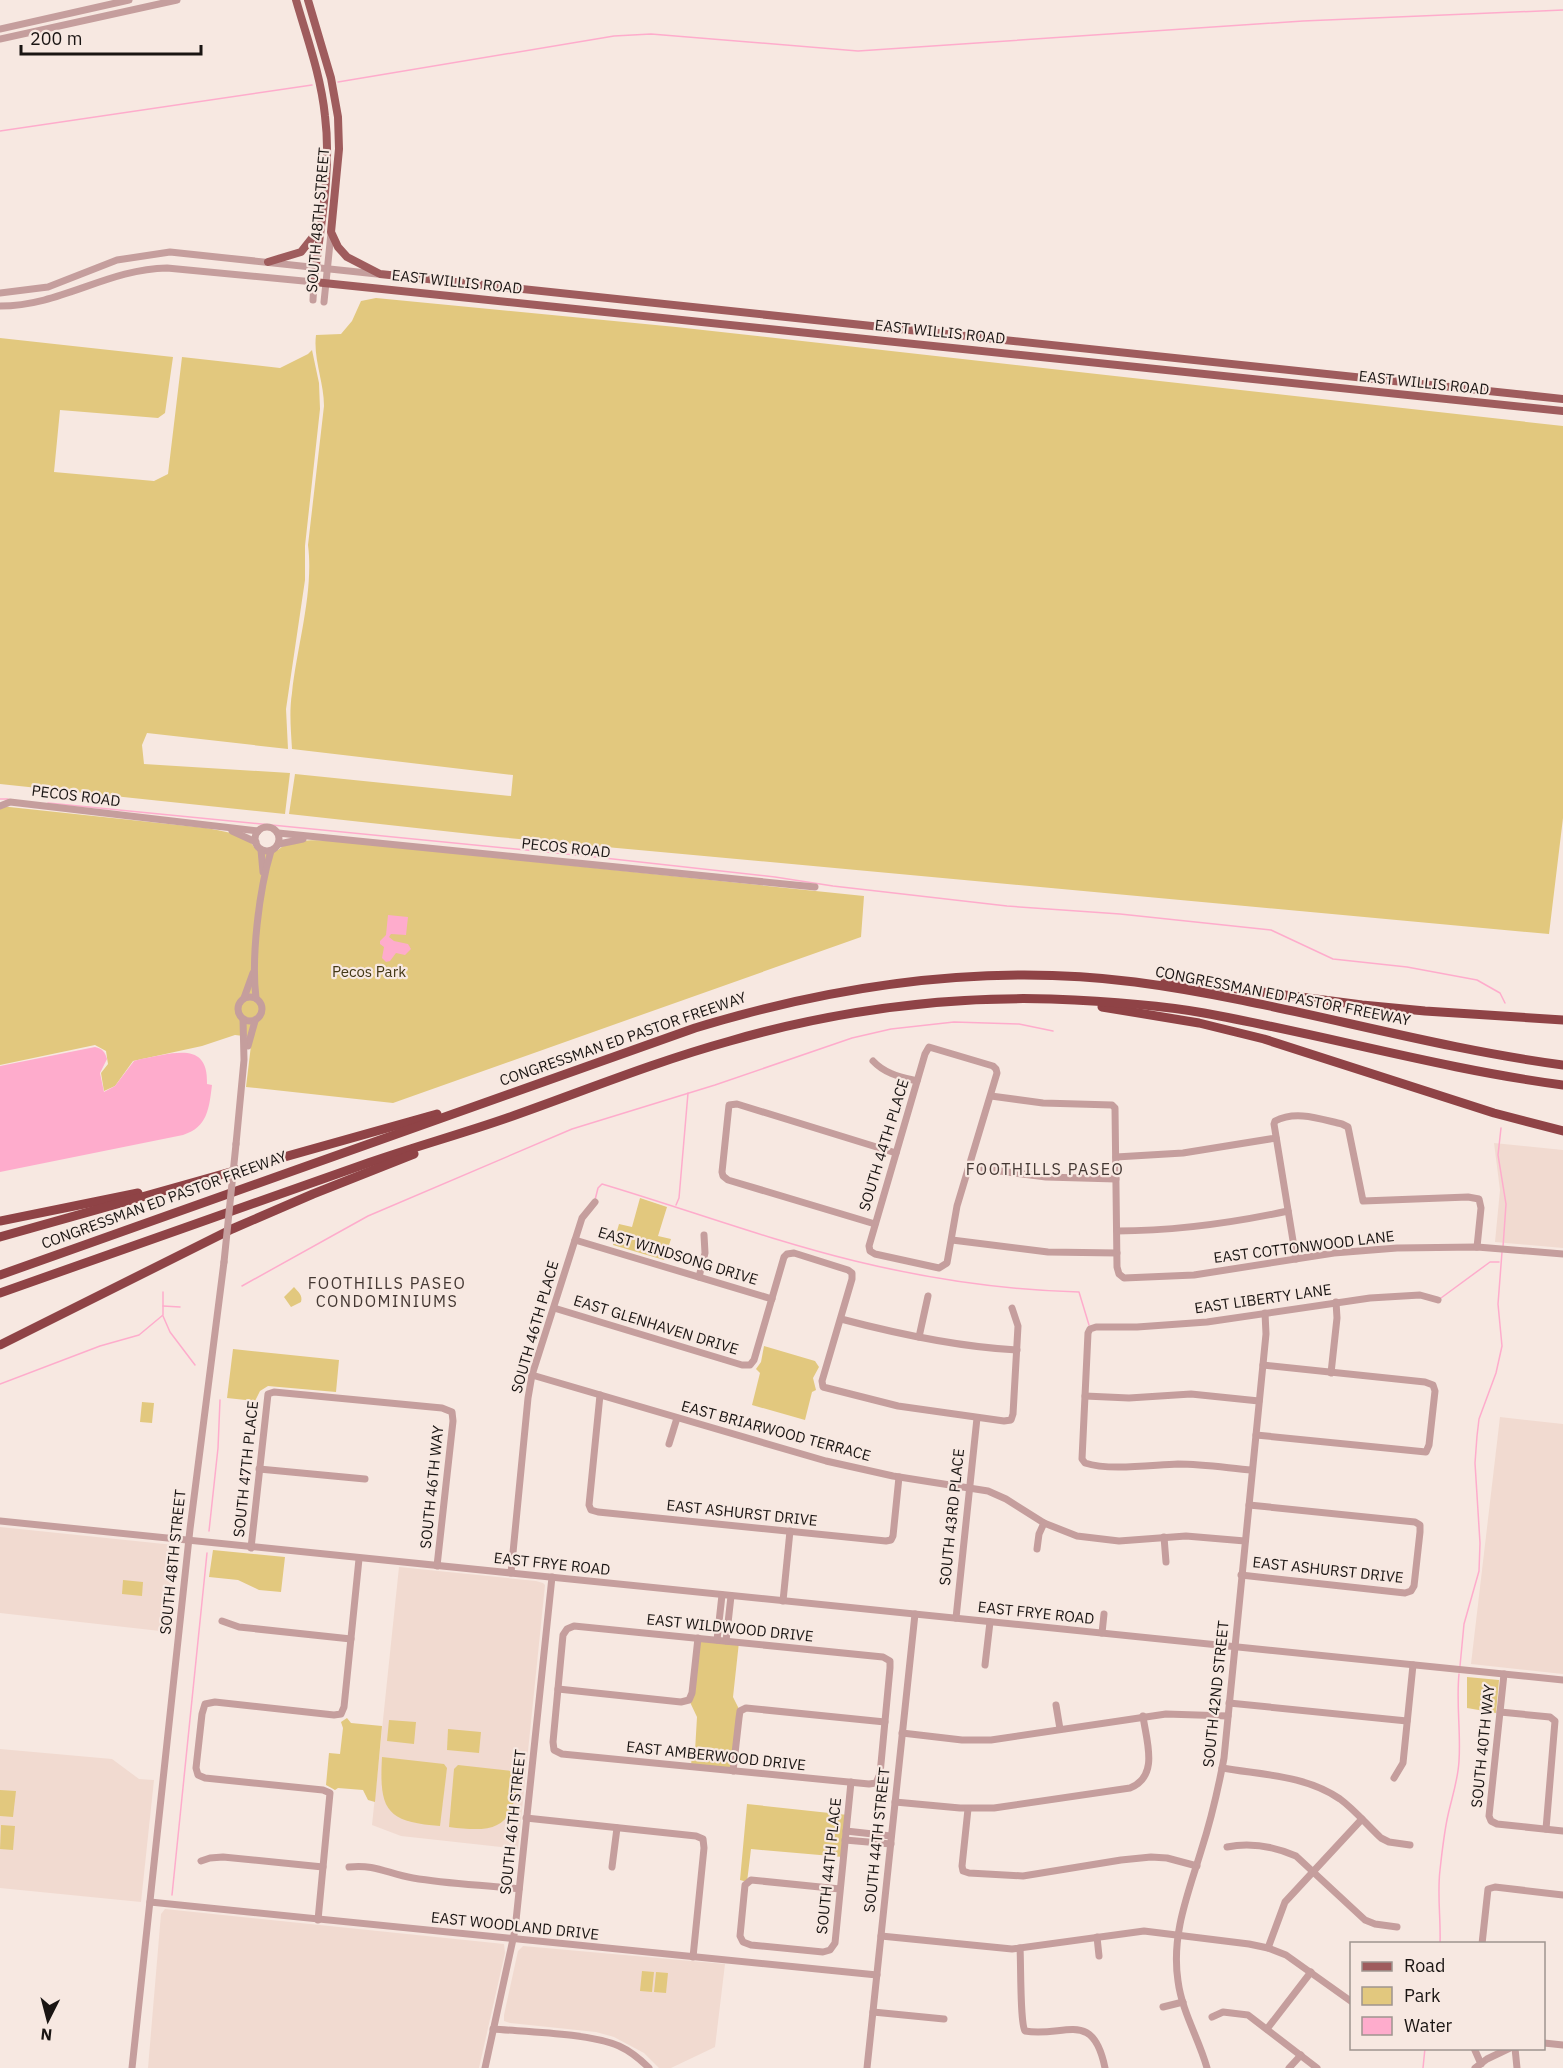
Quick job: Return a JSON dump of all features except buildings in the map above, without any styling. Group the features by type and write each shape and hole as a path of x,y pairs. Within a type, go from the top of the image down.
{"highway":[{"name":"CONGRESSMAN ED PASTOR FREEWAY","path":"0,1275 695,1028 759,1009 890,984 967,978 1044,976 1133,982 1220,996 1447,1046 1563,1065"},
{"path":"1133,982 1184,982 1384,1007 1563,1020"},
{"path":"0,1293 704,1048 810,1021 918,1004 983,999 1049,999 1114,1002 1202,1013 1448,1066 1563,1085"},
{"path":"1049,999 1165,1017 1242,1033 1314,1054 1502,1116 1563,1131"},
{"path":"0,1237 497,1097"},
{"path":"0,1345 242,1224 506,1118"},
{"path":"0,1221 199,1180"}],"main road":[{"name":"SOUTH 48TH STREET","path":"296,0 321,85 325,117 327,159 314,282"},
{"name":"SOUTH 48TH STREET","path":"308,0 331,78 338,117 339,149 331,232"},
{"path":"268,262 301,252 320,228"},
{"path":"331,232 346,257 380,274"},
{"name":"EAST WILLIS ROAD","path":"380,274 1563,399"},
{"name":"EAST WILLIS ROAD","path":"314,282 1563,411"},
{"path":"949,346 950,334"}],"street":[{"path":"84,0 89,20"},
{"path":"0,29 87,10 95,4 129,0"},
{"path":"0,39 177,0"},
{"path":"95,4 99,18"},
{"name":"SOUTH 48TH STREET","path":"324,302 331,232"},
{"name":"EAST WILLIS ROAD","path":"0,294 23,292 60,284 125,258 170,252 380,274"},
{"path":"189,269 190,254"},
{"path":"0,306 39,303 64,296 105,279 155,268 189,269 314,282"},
{"name":"SOUTH 48TH STREET","path":"313,300 314,282"},
{"path":"60,284 64,296"},
{"name":"PECOS ROAD","path":"0,806 10,802 258,831"},
{"name":"PECOS ROAD","path":"221,827 255,842"},
{"path":"254,968 244,998 237,1009 243,1020 255,1020 260,1016 262,1010 261,1003 256,998 254,968 263,881 271,851 279,844 278,833 270,827 258,831 255,842 261,850 263,881"},
{"name":"PECOS ROAD","path":"278,833 815,887"},
{"name":"PECOS ROAD","path":"279,844 314,837"},
{"path":"261,850 271,851"},
{"path":"244,998 256,998"},
{"name":"SOUTH 48TH STREET","path":"132,2068 188,1541 224,1262 244,1060 243,1020"},
{"name":"SOUTH 48TH STREET","path":"244,1060 255,1020"},
{"name":"SOUTH 44TH PLACE","path":"952,1240 947,1263 944,1267 939,1268 875,1254 870,1251 869,1246 929,1047 993,1066 996,1069 991,1096"},
{"path":"873,1061 890,1074 917,1081"},
{"path":"991,1096 1043,1102 1112,1105 1115,1108 1117,1253 1048,1252 952,1240 957,1206 991,1096"},
{"path":"875,1224 728,1180 723,1176 729,1105 737,1104 896,1153"},
{"path":"1296,1259 1275,1121 1301,1115 1348,1127 1363,1201 1468,1197 1479,1199 1481,1208 1477,1247"},
{"path":"1116,1157 1183,1153 1276,1138"},
{"path":"969,1167 1046,1177 1116,1179"},
{"name":"SOUTH 46TH PLACE","path":"511,1573 532,1375 582,1218 595,1202"},
{"path":"1117,1231 1207,1225 1288,1211"},
{"path":"699,1277 705,1253 704,1235"},
{"name":"EAST WINDSONG DRIVE","path":"575,1240 772,1299"},
{"name":"EAST COTTONWOOD LANE","path":"1117,1253 1117,1267 1121,1277 1128,1279 1194,1275 1296,1259 1397,1248 1477,1247 1563,1254"},
{"path":"772,1299 787,1254 794,1253 848,1269 852,1273 852,1279 822,1381 823,1387 898,1406 1004,1421 1011,1420 1013,1414 1018,1326 1012,1308"},
{"name":"EAST LIBERTY LANE","path":"1085,1396 1088,1333 1090,1329 1096,1327 1189,1324 1336,1302 1420,1295 1438,1300"},
{"path":"919,1337 928,1296"},
{"name":"EAST GLENHAVEN DRIVE","path":"554,1308 742,1365 750,1365 754,1360 772,1299"},
{"path":"1331,1373 1337,1318 1336,1302"},
{"name":"SOUTH 42ND STREET","path":"1207,2068 1183,2002 1176,1964 1178,1935 1181,1917 1214,1807 1222,1768 1266,1334 1265,1313"},
{"path":"841,1318 919,1337 1017,1350"},
{"path":"1256,1436 1426,1452 1429,1445 1435,1391 1433,1385 1425,1382 1263,1365"},
{"name":"EAST BRIARWOOD TERRACE","path":"532,1375 811,1457 899,1478 968,1488 997,1495 1044,1523 1077,1536 1106,1540 1200,1536 1245,1541"},
{"name":"SOUTH 46TH WAY","path":"268,1394 274,1392 442,1408 452,1412 453,1421 437,1566"},
{"name":"SOUTH 47TH PLACE","path":"251,1548 268,1394"},
{"path":"1252,1470 1187,1464 1127,1467 1085,1463 1082,1459 1085,1396 1129,1398 1191,1394 1259,1401"},
{"name":"EAST ASHURST DRIVE","path":"600,1395 588,1505 591,1510 891,1540 894,1536 899,1478"},
{"path":"669,1444 677,1418"},
{"name":"SOUTH 43RD PLACE","path":"956,1618 977,1418"},
{"path":"259,1469 365,1479"},
{"path":"1013,1504 1018,1496"},
{"name":"EAST ASHURST DRIVE","path":"1241,1575 1405,1593 1412,1591 1414,1586 1420,1525 1415,1522 1249,1505"},
{"name":"EAST FRYE ROAD","path":"0,1521 1563,1680"},
{"path":"1037,1550 1039,1534 1044,1523"},
{"path":"783,1601 790,1531"},
{"path":"1164,1537 1166,1563"},
{"path":"318,1920 330,1793 323,1790 205,1778 198,1775 195,1768 205,1704 215,1702 341,1714 344,1707 359,1559"},
{"name":"SOUTH 46TH STREET","path":"485,2068 513,1939 552,1577"},
{"path":"717,1640 722,1595"},
{"path":"726,1641 731,1596"},
{"name":"SOUTH 44TH STREET","path":"867,2068 915,1614"},
{"name":"EAST FRYE ROAD","path":"1102,1633 1104,1614"},
{"path":"720,1617 728,1618"},
{"path":"222,1622 239,1627 351,1639"},
{"path":"985,1665 990,1622"},
{"name":"EAST WILDWOOD DRIVE","path":"558,1689 563,1635 567,1629 574,1626 698,1638 883,1657 890,1661 885,1722"},
{"path":"558,1689 681,1702 689,1700 692,1693 698,1638"},
{"path":"1394,1778 1403,1763 1413,1665"},
{"name":"SOUTH 40TH WAY","path":"1504,1674 1489,1816 1491,1821 1497,1824 1546,1829"},
{"name":"EAST AMBERWOOD DRIVE","path":"558,1689 553,1742 555,1750 562,1754 868,1784 876,1783 880,1774 885,1722"},
{"path":"1229,1702 1407,1721"},
{"path":"1056,1705 1060,1729"},
{"path":"733,1771 740,1711 746,1708 885,1722"},
{"path":"1500,1712 1550,1717 1555,1721 1546,1829 1563,1831"},
{"path":"902,1733 977,1740 1011,1738 1143,1716 1190,1713 1228,1716"},
{"path":"895,1802 968,1809 1021,1806 1137,1785 1143,1780 1149,1766 1143,1716"},
{"path":"1222,1768 1304,1782 1329,1792 1341,1800 1381,1838 1389,1842 1410,1845"},
{"name":"SOUTH 44TH PLACE","path":"840,1889 751,1880 747,1882 740,1936 743,1942 751,1945 823,1952 830,1950 835,1943 851,1782"},
{"path":"968,1809 962,1866 963,1871 969,1873 1023,1876 1151,1857 1167,1858 1197,1866"},
{"path":"526,1818 696,1836 703,1839 693,1957"},
{"path":"1268,1948 1285,1902 1362,1819"},
{"path":"612,1867 617,1828"},
{"path":"846,1831 867,1838"},
{"path":"845,1840 867,1838 891,1840"},
{"path":"1227,1847 1239,1844 1252,1845 1285,1851 1296,1856 1365,1920 1384,1926 1397,1927"},
{"path":"201,1861 223,1857 323,1867"},
{"path":"349,1867 362,1866 415,1878 519,1889"},
{"path":"1482,1942 1488,1889 1495,1887 1563,1894"},
{"name":"EAST WOODLAND DRIVE","path":"150,1902 877,1976"},
{"path":"881,1936 986,1947 1020,1948 1144,1931 1178,1935 1268,1948 1286,1955 1350,2001"},
{"path":"1097,1937 1099,1956"},
{"path":"1020,1948 1021,2025 1025,2031 1066,2028 1083,2031 1098,2044 1105,2068"},
{"path":"1267,2029 1311,1972"},
{"path":"1163,2007 1183,2002"},
{"path":"873,2012 944,2019"},
{"path":"1212,2017 1223,2012 1254,2019 1317,2068"},
{"path":"493,2029 598,2040 620,2047 647,2066"},
{"path":"1545,2043 1563,2045"},
{"path":"1474,2050 1478,2066 1510,2050"},
{"path":"1512,2050 1517,2068"},
{"path":"1289,2068 1301,2055"}],"shaded area":[{"path":"1494,1143 1563,1150 1563,1248 1495,1242 1500,1190"},
{"path":"1500,1417 1563,1424 1563,1674 1471,1664"},
{"path":"0,1527 174,1545 178,1550 169,1632 0,1613"},
{"path":"399,1567 536,1581 545,1585 518,1849 401,1836 372,1825"},
{"path":"0,1749 112,1759 139,1779 154,1780 141,1902 0,1888"},
{"path":"165,1909 504,1944 505,1953 479,2068 148,2068 161,1914"},
{"path":"523,1946 725,1964 715,2047 671,2068 659,2068 644,2053 614,2037 596,2032 504,2021 518,1951"}],"green space":[{"path":"376,298 676,327 1563,426 1563,818 1549,934 498,837 289,814 295,774 511,796 513,775 292,749 291,700 307,600 308,545 324,406 316,353 316,335 341,334 352,321 361,301"},
{"path":"0,338 173,357 165,413 158,418 60,410 54,472 154,481 168,474 182,357 280,368 312,350 319,383 320,409 305,546 305,580 286,709 288,749 147,733 142,745 144,764 290,773 285,814 0,784"},
{"name":"Pecos Park","path":"0,806 206,828 239,836 254,847 278,850 286,845 310,840 338,841 864,896 861,937 393,1103 246,1087 252,1037 235,1035 202,1046 133,1061 115,1086 104,1091 101,1073 108,1064 106,1051 95,1045 0,1065"},
{"path":"640,1198 667,1207 658,1236 671,1239 664,1260 613,1245 619,1224 632,1227"},
{"path":"294,1287 300,1294 301,1302 291,1307 284,1297"},
{"path":"764,1346 815,1361 819,1367 813,1378 816,1390 812,1392 805,1420 752,1405 760,1373 756,1369 761,1362"},
{"path":"233,1349 339,1360 336,1392 268,1386 260,1391 255,1401 227,1398"},
{"path":"142,1402 154,1403 152,1423 140,1422"},
{"path":"213,1550 285,1557 281,1592 259,1590 238,1580 209,1577"},
{"path":"123,1580 143,1582 142,1596 122,1594"},
{"path":"698,1638 739,1642 733,1697 740,1711 733,1771 691,1767 692,1751 695,1751 697,1717 689,1700"},
{"path":"1467,1677 1499,1680 1496,1713 1467,1708"},
{"path":"347,1718 351,1723 382,1726 375,1802 368,1800 363,1790 338,1788 335,1790 326,1785 329,1753 340,1754 343,1728 341,1722"},
{"path":"389,1720 416,1722 414,1744 387,1741"},
{"path":"448,1729 481,1732 479,1753 447,1750"},
{"path":"382,1757 444,1764 447,1768 440,1826 408,1821 390,1810 382,1790"},
{"path":"458,1765 520,1772 513,1804 502,1822 482,1829 449,1827 454,1769"},
{"path":"0,1790 16,1791 13,1817 0,1816"},
{"path":"747,1804 848,1815 843,1857 751,1849 747,1882 740,1880"},
{"path":"1,1825 15,1826 13,1850 0,1849"},
{"path":"642,1971 654,1972 652,1992 640,1991"},
{"path":"656,1972 668,1973 666,1993 654,1992"}],"water":[{"path":"388,915 408,917 406,935 391,934 389,937 394,941 408,944 411,949 405,955 396,953 390,961 386,962 382,958 384,947 380,941 386,935"},
{"path":"95,1047 103,1051 107,1059 100,1073 104,1092 115,1086 134,1061 172,1053 195,1055 204,1065 207,1084 212,1085 206,1116 198,1127 183,1135 0,1172 0,1066"}],"waterway":[{"path":"338,82 614,36 651,34 858,51 1303,21 1563,10"},
{"path":"0,131 312,85"},
{"path":"0,799 8,799"},
{"path":"48,803 586,856 1007,906 1120,914 1271,930 1333,959 1407,967 1477,980 1500,993 1505,1003"},
{"path":"242,1286 368,1216 572,1129 715,1085 852,1038 891,1029 954,1022 1019,1024 1053,1031"},
{"path":"676,1205 679,1198 688,1093"},
{"path":"1501,1128 1498,1155 1506,1204 1503,1247"},
{"path":"595,1200 598,1188 602,1184 791,1244 883,1267 994,1286 1079,1292 1089,1325"},
{"path":"1460,1666 1464,1624 1479,1571 1480,1543 1475,1463 1479,1419 1496,1373 1502,1346 1498,1304 1502,1252"},
{"path":"1441,1298 1490,1262 1499,1262"},
{"path":"0,1384 100,1346 139,1335 163,1315 163,1292"},
{"path":"163,1306 180,1307"},
{"path":"163,1316 170,1332 195,1365"},
{"path":"209,1531 218,1448 220,1400"},
{"path":"172,1895 207,1553"},
{"path":"1440,1942 1440,1870 1445,1829 1459,1761 1459,1674"},
{"path":"1423,2068 1425,2050"}],"district":[{"name":"FOOTHILLS PASEO","path":"1045,1169"},
{"name":"FOOTHILLS PASEO CONDOMINIUMS","path":"387,1292"}]}
